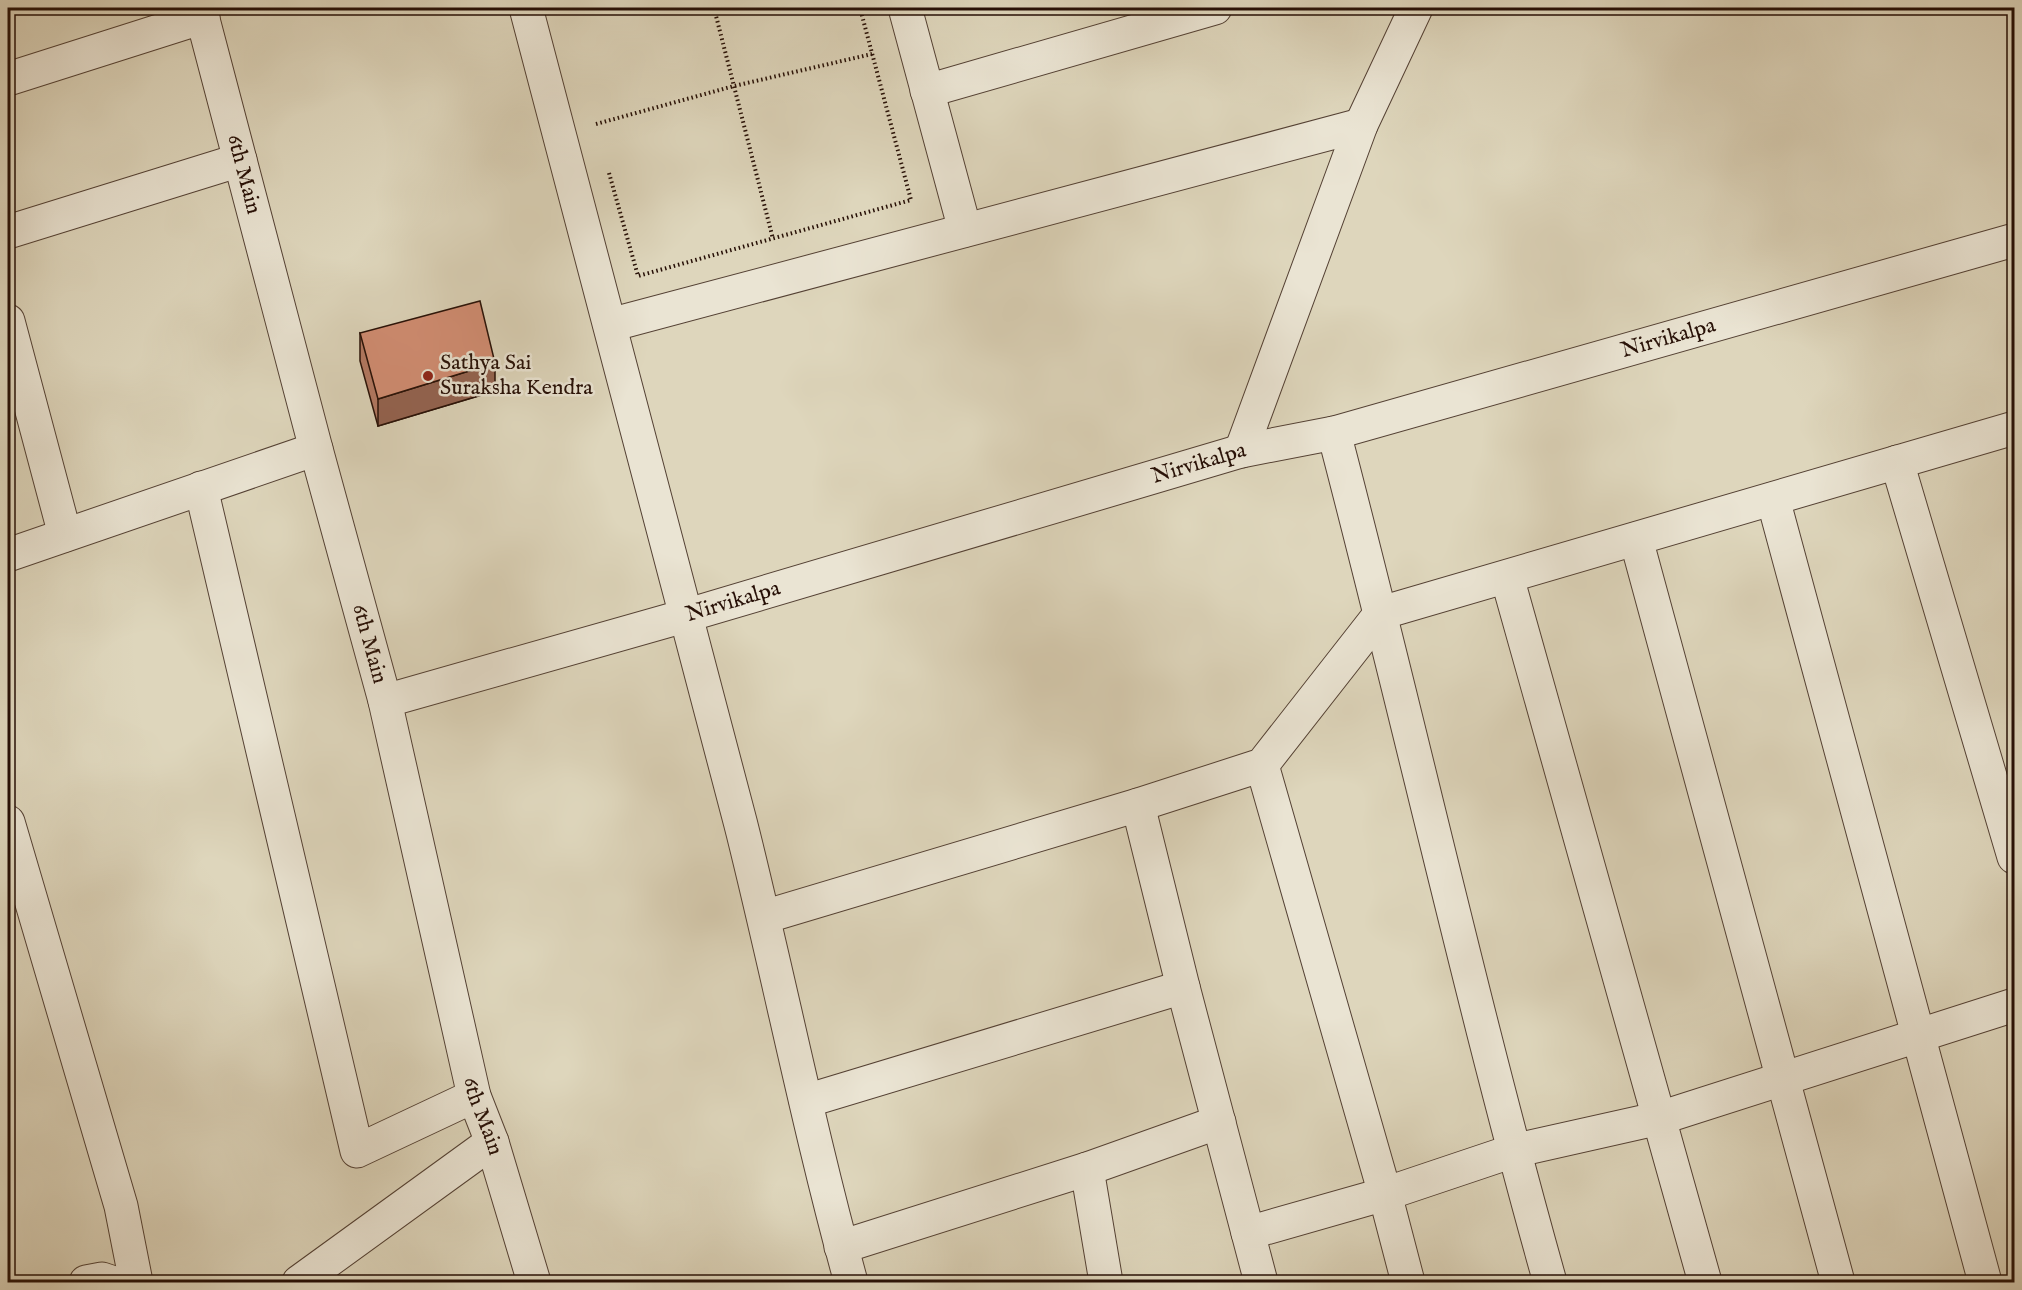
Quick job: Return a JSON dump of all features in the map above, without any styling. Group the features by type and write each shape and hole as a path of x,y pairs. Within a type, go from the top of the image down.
{"street":[{"path":"526,8 688,615 764,917 806,1101 851,1282"},
{"path":"905,8 965,230"},
{"path":"927,91 1215,8"},
{"path":"1241,451 1361,125 1416,8"},
{"path":"8,79 202,13"},
{"name":"6th Main","path":"202,13 316,449 385,701 474,1096 492,1142 534,1282"},
{"path":"610,325 1361,125"},
{"path":"8,232 240,160"},
{"name":"Nirvikalpa","path":"385,701 688,615 1241,451 1334,433 2014,240"},
{"path":"8,321 65,535"},
{"path":"764,917 1138,805 1262,765 1381,614 2014,428"},
{"path":"1334,433 1381,614 1513,1151 1550,1282"},
{"path":"8,555 316,449"},
{"path":"1897,462 2014,857"},
{"path":"201,488 357,1150 474,1096"},
{"path":"1773,499 1985,1282"},
{"path":"1636,539 1838,1282"},
{"path":"1507,577 1705,1282"},
{"path":"1262,765 1408,1282"},
{"path":"1138,805 1183,987 1261,1282"},
{"path":"8,822 121,1206 136,1282"},
{"path":"806,1101 1183,987"},
{"path":"1248,1233 1385,1194 1513,1151 1660,1118 2014,1005"},
{"path":"841,1247 1087,1168 1219,1122"},
{"path":"299,1282 492,1142"},
{"path":"1087,1168 1107,1282"},
{"path":"86,1282 102,1279 111,1282"}],"path":[{"path":"714,8 773,238"},
{"path":"638,276 912,200 860,8"},
{"path":"596,124 734,86 872,54"}],"building":[{"path":"480,301 495,363 378,399 360,333"}],"place":[{"name":"Sathya Sai Suraksha Kendra","path":"428,376"}]}
